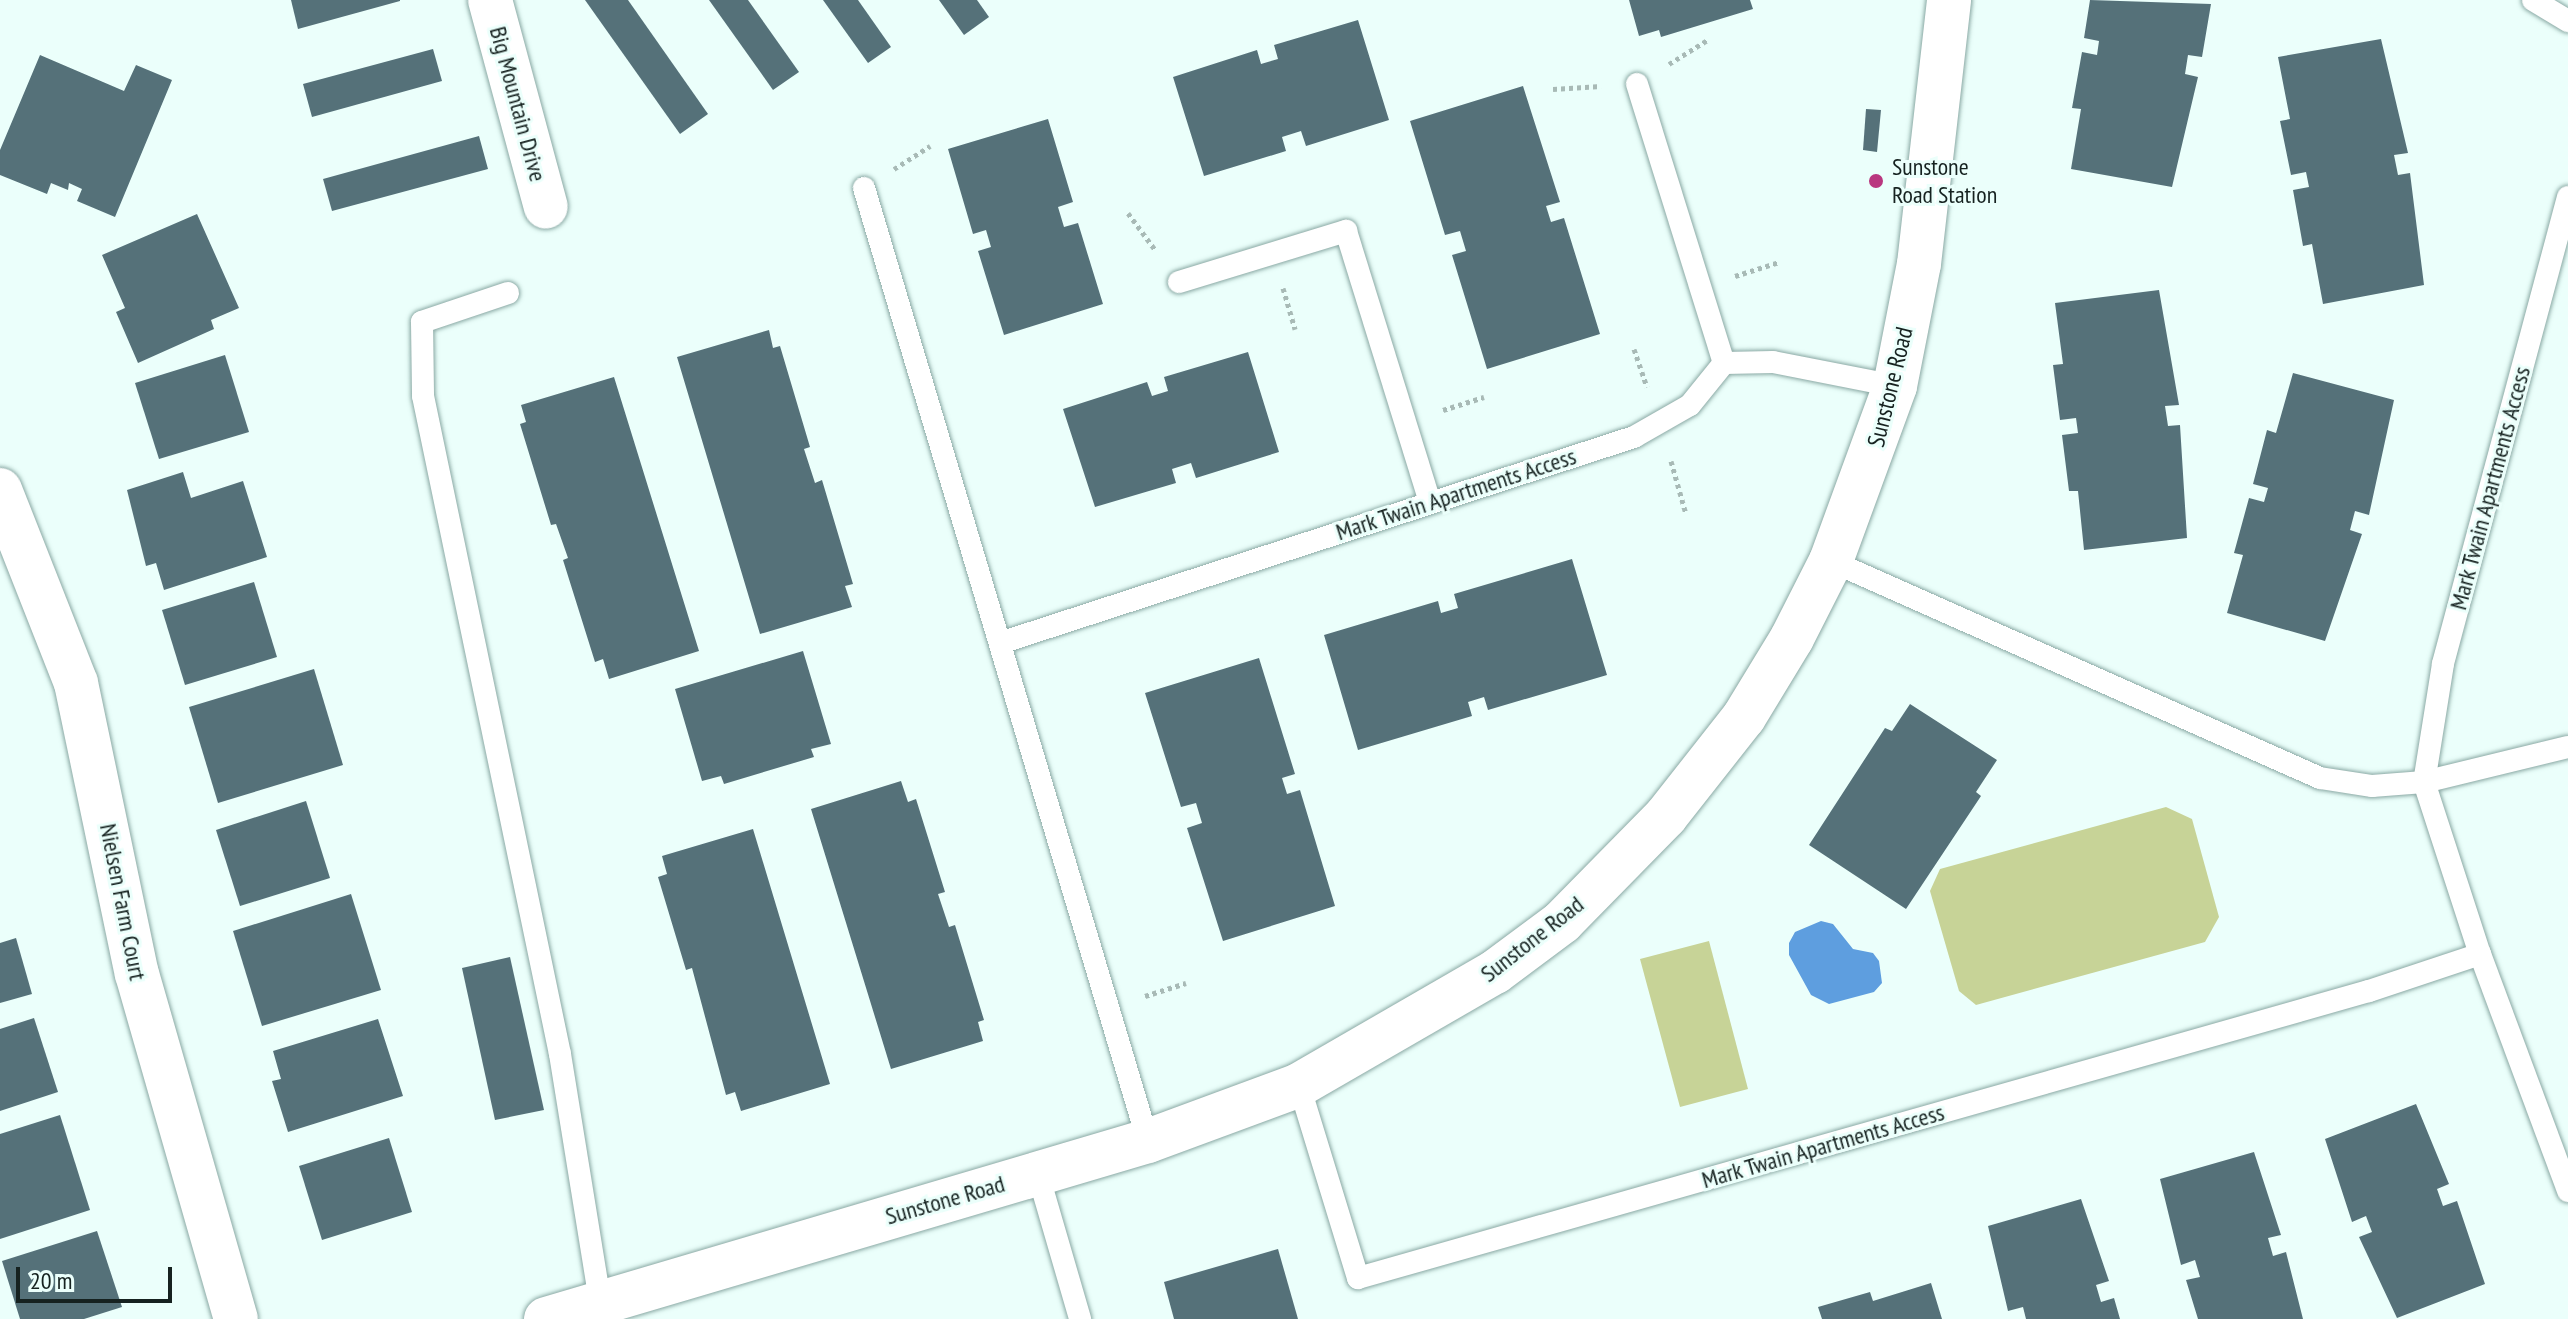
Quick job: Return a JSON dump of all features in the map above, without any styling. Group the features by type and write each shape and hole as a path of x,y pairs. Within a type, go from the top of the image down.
{"street":[{"name":"Big Mountain Drive","path":"490,0 546,207"},
{"name":"Sunstone Road","path":"546,1319 1148,1141 1299,1085 1495,972 1562,922 1666,816 1744,717 1792,638 1831,561 1895,386 1919,264 1949,0"},
{"name":"Nielsen Farm Court","path":"0,490 76,683 137,974 236,1319"}],"lane":[{"path":"2533,0 2568,21"},
{"path":"1637,84 1724,363 1773,362 1895,386"},
{"path":"864,188 1148,1141"},
{"name":"Mark Twain Apartments Access","path":"2568,197 2443,664 2424,782 2480,954 2568,1191"},
{"path":"1179,282 1346,231 1430,502"},
{"path":"508,293 422,322 423,396 560,1054 600,1302"},
{"name":"Mark Twain Apartments Access","path":"1000,643 1660,426 1690,405 1724,363"},
{"path":"1831,561 2320,778 2372,786 2424,782 2568,747"},
{"name":"Mark Twain Apartments Access","path":"1299,1085 1358,1278 2369,991 2480,954"},
{"path":"1038,1174 1080,1319"}],"path":[{"path":"1128,213 1179,282"}],"green space":[{"path":"2166,807 2192,819 2219,917 2205,942 1976,1005 1959,991 1930,891 1940,869"},
{"path":"1709,941 1748,1089 1680,1107 1640,959"}],"water":[{"path":"1821,921 1833,924 1853,949 1873,953 1879,961 1882,983 1874,992 1829,1004 1811,995 1789,955 1789,943 1795,932"}],"building":[{"path":"291,0 400,0 400,1 298,29"},
{"path":"585,0 628,0 708,114 680,134"},
{"path":"709,0 748,0 799,72 773,90"},
{"path":"823,0 858,0 891,47 868,63"},
{"path":"939,0 977,0 989,17 964,35"},
{"path":"1629,0 1750,0 1753,9 1661,37 1659,30 1639,36"},
{"path":"2090,0 2211,4 2202,57 2188,55 2185,74 2198,77 2172,187 2071,169 2081,109 2072,108 2082,52 2097,55 2099,41 2084,38"},
{"path":"1358,20 1389,120 1306,146 1301,131 1282,137 1286,151 1204,176 1173,77 1257,50 1261,64 1278,59 1274,45"},
{"path":"2381,39 2408,153 2394,155 2398,175 2410,173 2424,285 2323,304 2312,244 2303,246 2293,190 2309,187 2306,172 2291,175 2280,121 2290,119 2278,57"},
{"path":"433,49 442,81 312,117 303,84"},
{"path":"40,55 124,91 136,65 172,80 115,217 77,201 82,189 69,183 68,190 51,183 47,194 0,175 0,150"},
{"path":"1523,86 1560,202 1546,206 1551,222 1564,218 1600,334 1487,369 1452,255 1466,251 1460,231 1445,235 1410,121"},
{"path":"1866,109 1881,110 1877,152 1863,150"},
{"path":"1048,119 1073,202 1058,207 1064,227 1078,223 1103,304 1004,335 978,251 991,247 986,230 973,234 948,149"},
{"path":"479,136 488,169 332,211 323,179"},
{"path":"197,214 239,308 211,320 214,329 138,363 116,312 125,308 102,255"},
{"path":"2159,290 2179,405 2165,406 2168,426 2180,425 2187,538 2084,550 2078,491 2069,491 2062,435 2078,433 2076,418 2060,420 2053,365 2063,364 2055,303"},
{"path":"769,330 773,348 780,346 810,447 804,449 815,483 822,480 853,584 845,586 852,607 760,634 677,357"},
{"path":"1248,352 1279,452 1196,478 1191,463 1172,469 1176,483 1095,507 1063,409 1147,382 1152,396 1168,391 1164,377"},
{"path":"225,355 249,432 159,459 135,383"},
{"path":"2293,373 2394,400 2369,515 2355,511 2350,530 2362,534 2325,641 2227,613 2243,555 2234,553 2249,498 2264,502 2268,488 2253,484 2267,430 2276,433"},
{"path":"614,377 699,651 609,679 603,659 595,662 563,560 568,558 556,524 551,525 520,424 526,422 521,405"},
{"path":"183,472 191,498 243,481 267,557 164,590 156,563 146,566 127,490"},
{"path":"1572,559 1607,675 1488,710 1484,697 1468,702 1472,716 1358,750 1324,635 1438,601 1441,613 1458,608 1454,594"},
{"path":"254,582 277,657 185,685 162,610"},
{"path":"803,651 831,744 811,749 814,757 724,784 721,776 702,781 675,689"},
{"path":"1259,658 1295,774 1282,778 1287,794 1300,790 1335,906 1223,941 1187,828 1202,823 1196,803 1181,807 1145,693"},
{"path":"314,669 343,765 218,803 189,707"},
{"path":"1910,704 1997,760 1976,792 1981,796 1906,909 1809,845 1885,728 1892,731"},
{"path":"901,781 908,802 916,799 945,892 938,894 949,927 955,925 984,1020 978,1022 983,1041 891,1069 811,809"},
{"path":"306,801 330,878 240,906 216,830"},
{"path":"753,829 830,1084 741,1111 735,1092 726,1095 692,968 686,970 658,877 667,874 662,856"},
{"path":"351,894 381,990 262,1026 233,931"},
{"path":"16,938 32,994 0,1003 0,943"},
{"path":"510,957 544,1110 495,1120 462,968"},
{"path":"34,1018 58,1092 0,1111 0,1029"},
{"path":"378,1019 403,1096 288,1132 272,1081 281,1079 273,1051"},
{"path":"2416,1104 2449,1184 2437,1189 2443,1206 2457,1201 2485,1284 2397,1318 2359,1237 2372,1232 2366,1216 2352,1222 2325,1139"},
{"path":"60,1115 90,1210 0,1239 0,1134"},
{"path":"389,1138 412,1212 322,1240 299,1166"},
{"path":"2254,1152 2281,1235 2268,1238 2273,1256 2286,1252 2303,1319 2198,1319 2186,1280 2200,1277 2195,1260 2181,1265 2160,1179"},
{"path":"2081,1199 2109,1281 2096,1285 2101,1302 2114,1298 2120,1319 2026,1319 2023,1307 2008,1311 1988,1226"},
{"path":"97,1231 122,1307 84,1319 20,1319 2,1261"},
{"path":"1278,1249 1298,1319 1174,1319 1164,1282"},
{"path":"1931,1283 1942,1319 1822,1319 1818,1307 1870,1292 1873,1301"}],"place":[{"name":"Sunstone Road Station","path":"1876,181"}]}
